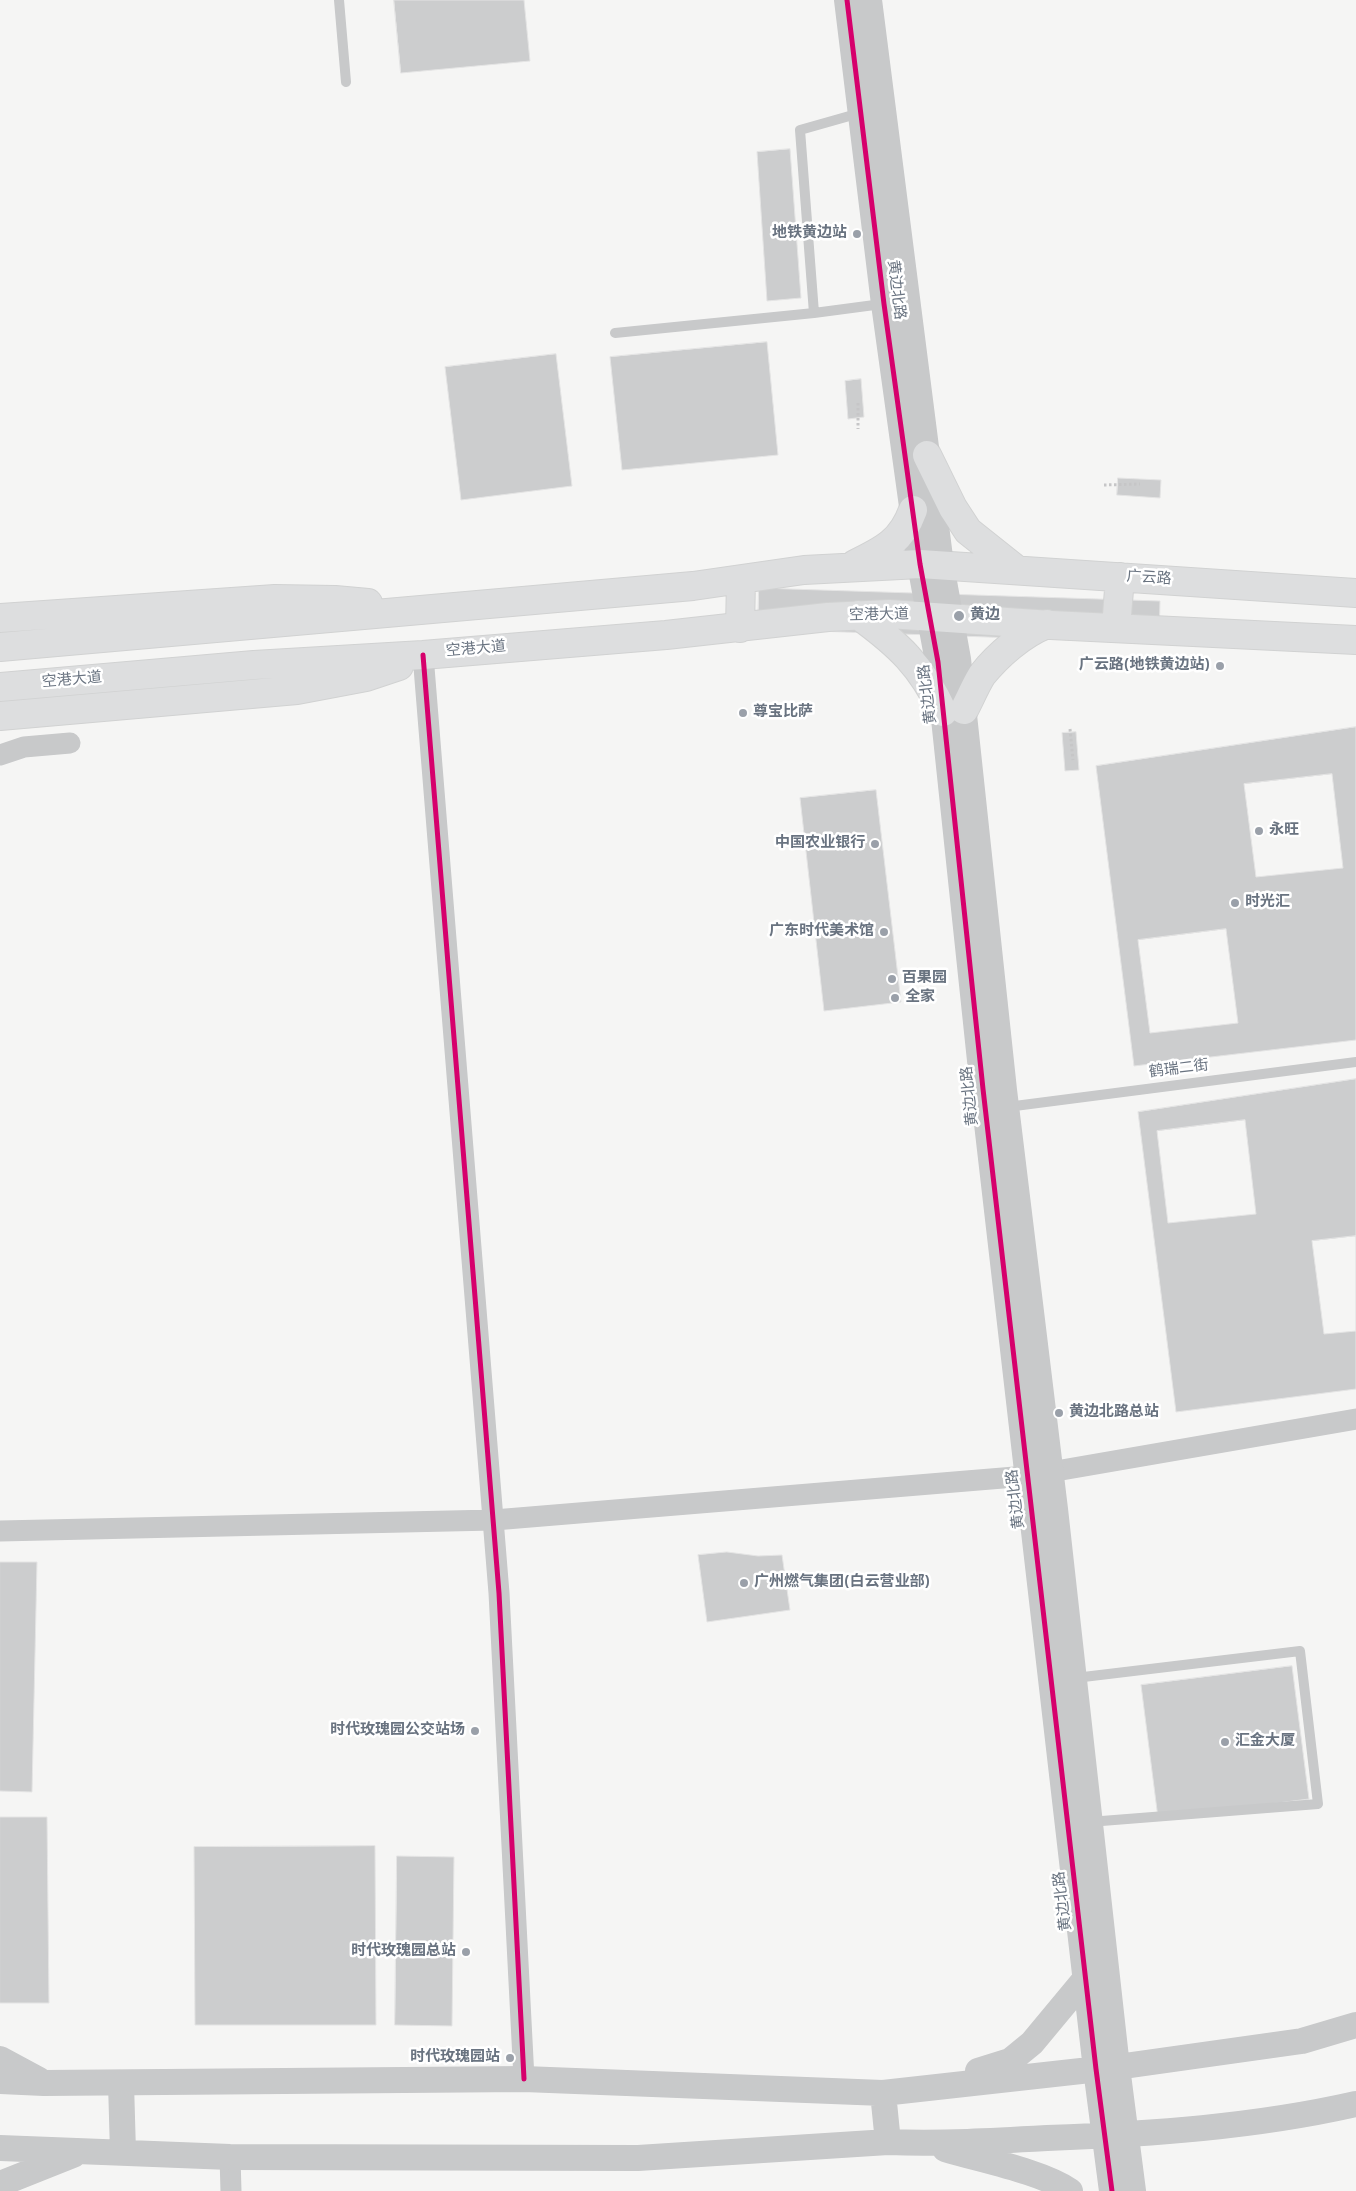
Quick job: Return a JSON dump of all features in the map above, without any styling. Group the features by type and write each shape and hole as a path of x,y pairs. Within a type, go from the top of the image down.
{"main road":[{"path":"927,455 953,508 968,532 1016,570"},
{"path":"850,566 894,541 907,527 914,510"},
{"path":"0,647 692,586 804,570 850,566 931,564"},
{"name":"广云路","path":"931,564 1356,593"},
{"path":"1116,628 1120,577"},
{"path":"740,628 741,580"},
{"path":"0,618 306,599 336,600 419,611"},
{"name":"空港大道","path":"0,688 254,665 423,655 740,628 828,617 890,614 941,617"},
{"path":"858,616 892,641 954,711 1000,656 1022,638 1047,624"},
{"path":"941,617 1356,640"},
{"path":"0,716 297,690 366,677 423,655"}],"street":[{"name":"黄边北路","path":"847,0 884,304 914,510 931,564 941,617 1006,1108 1022,1328 1107,2068 1116,2135 1133,2191"},
{"name":"黄边北路","path":"869,0 927,455 931,564"},
{"path":"423,655 494,1520 524,2079"},
{"name":"黄边北路","path":"954,711 983,1089 1022,1328"},
{"path":"0,755 24,747 70,743"},
{"path":"0,1531 494,1520 1039,1475 1356,1419"},
{"name":"黄边北路","path":"1079,1823 1086,1978 1107,2068"},
{"path":"926,2088 1010,2061 1047,2028 1086,1978"},
{"path":"0,2081 121,2083 524,2079 883,2093 1107,2068 1302,2040 1356,2025"},
{"path":"0,2059 44,2083"},
{"path":"121,2083 123,2152"},
{"path":"883,2093 888,2142"},
{"path":"0,2148 230,2157 638,2158 888,2142 925,2144 1116,2135 1256,2122 1356,2104"},
{"name":"黄边北路","path":"1112,2191 1116,2135"},
{"path":"925,2144 1037,2176 1060,2184 1070,2191"},
{"path":"0,2184 86,2151"},
{"path":"230,2157 231,2191"}],"lane":[{"path":"339,0 346,82"},
{"path":"814,313 800,130 860,113"},
{"path":"615,333 884,304"},
{"name":"鹤瑞二街","path":"1006,1108 1356,1062"},
{"path":"1063,1680 1300,1651 1318,1804 1079,1823"}],"path":[{"path":"858,403 858,429"},
{"path":"1104,485 1140,484"},
{"path":"1070,729 1073,760"}],"building":[{"path":"394,0 524,0 530,61 401,73"},
{"path":"790,149 801,298 767,301 757,152"},
{"path":"767,342 778,455 622,470 610,357"},
{"path":"556,354 572,486 461,500 445,367"},
{"path":"861,379 864,417 848,419 845,381"},
{"path":"1118,478 1161,480 1160,498 1117,495"},
{"name":"黄边","path":"759,588 1160,601 1159,643 758,629"},
{"name":"时光汇","path":"1356,727 1356,1040 1134,1066 1096,766"},
{"path":"1076,732 1079,770 1065,771 1062,733"},
{"path":"1332,774 1343,868 1256,877 1244,784"},
{"path":"876,790 901,1002 824,1011 800,798"},
{"path":"1226,929 1238,1023 1150,1033 1138,940"},
{"path":"1356,1079 1356,1389 1176,1412 1138,1112"},
{"path":"1245,1120 1256,1214 1168,1223 1157,1131"},
{"path":"1356,1236 1356,1331 1324,1334 1312,1241"},
{"name":"广州燃气集团(白云营业部)","path":"727,1552 758,1556 782,1555 790,1610 707,1622 698,1555"},
{"path":"0,1562 37,1562 32,1792 0,1791"},
{"name":"汇金大厦","path":"1292,1666 1309,1799 1158,1818 1141,1685"},
{"path":"0,1817 47,1817 49,2003 0,2003"},
{"path":"375,1846 376,2025 195,2025 194,1847"},
{"path":"397,1856 454,1857 452,2026 395,2025"}],"cycle path":[{"path":"847,0 884,304 920,564 938,662 983,1089 1096,2069 1112,2191"},
{"path":"423,655 499,1593 524,2079"}],"place":[{"name":"地铁黄边站","path":"857,234"},
{"name":"黄边","path":"959,616"},
{"name":"广云路(地铁黄边站)","path":"1220,666"},
{"name":"尊宝比萨","path":"743,713"},
{"name":"永旺","path":"1259,831"},
{"name":"中国农业银行","path":"875,844"},
{"name":"时光汇","path":"1235,903"},
{"name":"广东时代美术馆","path":"884,932"},
{"name":"百果园","path":"892,979"},
{"name":"全家","path":"895,998"},
{"name":"黄边北路总站","path":"1059,1413"},
{"name":"广州燃气集团(白云营业部)","path":"744,1583"},
{"name":"时代玫瑰园公交站场","path":"475,1731"},
{"name":"汇金大厦","path":"1225,1742"},
{"name":"时代玫瑰园总站","path":"466,1952"},
{"name":"时代玫瑰园站","path":"510,2058"}]}
